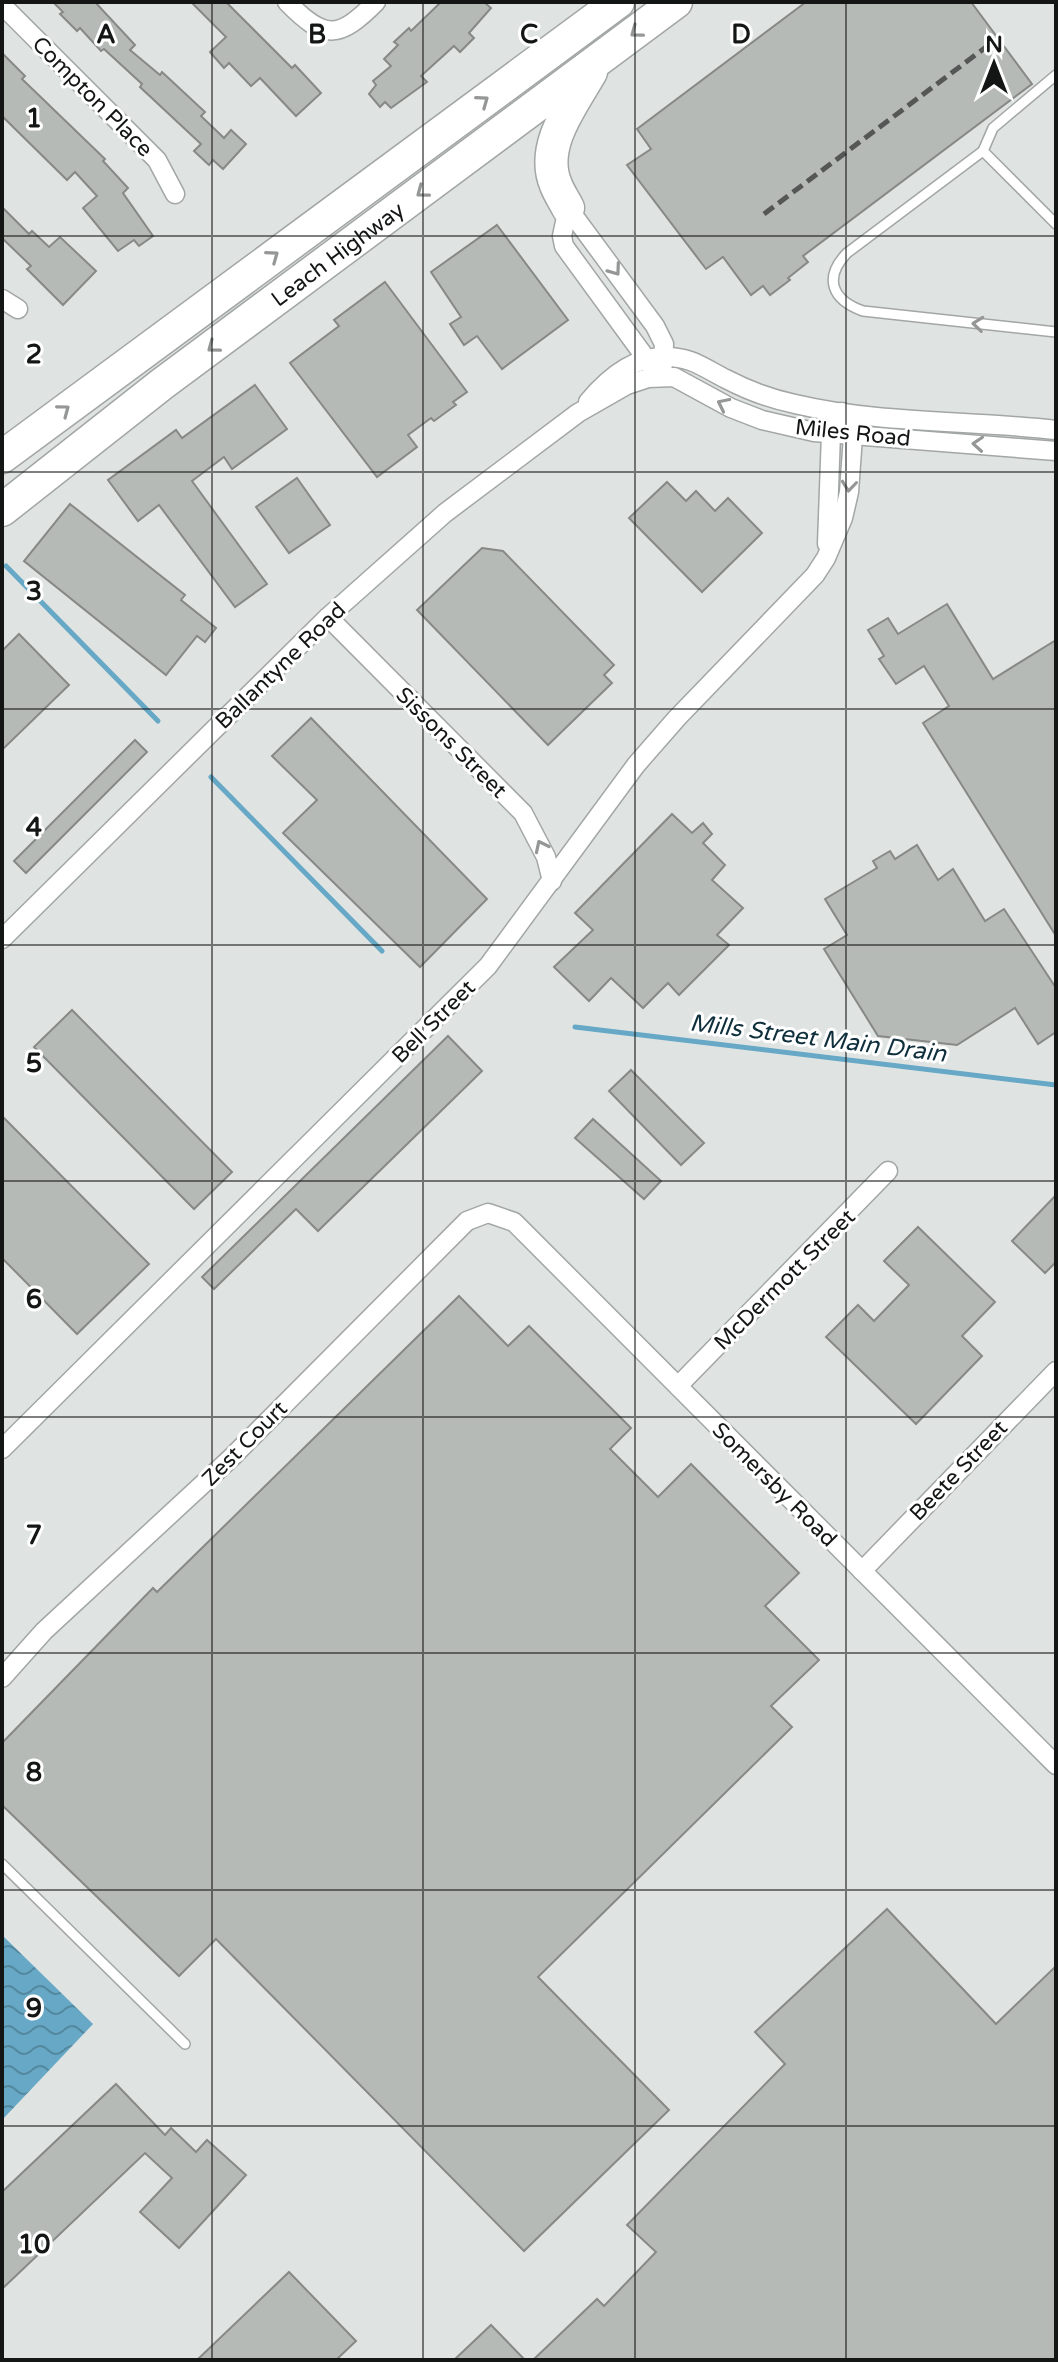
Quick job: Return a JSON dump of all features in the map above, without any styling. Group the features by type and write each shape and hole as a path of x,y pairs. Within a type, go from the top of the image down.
{"highway":[{"name":"Leach Highway","path":"2,457 618,2"},
{"name":"Leach Highway","path":"2,510 162,384 676,2"},
{"path":"565,222 551,168 555,136 597,62"}],"street":[{"path":"287,2 318,28 335,32 357,21 376,2"},
{"name":"Compton Place","path":"2,5 157,160 175,194"},
{"path":"565,222 670,348 689,359"},
{"name":"Miles Road","path":"565,222 564,246 630,333 655,358 661,376 683,380 731,408 762,420 831,434 1056,451"},
{"path":"625,368 633,353 630,333"},
{"path":"655,358 662,337"},
{"name":"Miles Road","path":"655,358 689,359 729,381 772,398 842,412 1056,430"},
{"name":"Ballantyne Road","path":"578,413 602,386 625,368 655,358"},
{"name":"Ballantyne Road","path":"2,939 328,617 445,513 578,413 637,381 661,376"},
{"path":"826,558 831,434 842,412"},
{"name":"Bell Street","path":"2,1449 488,966 636,765 677,718 791,603 826,558 847,505 853,436 842,412"},
{"name":"Sissons Street","path":"328,617 523,813 546,857 552,881"},
{"name":"McDermott Street","path":"678,1386 888,1171"},
{"name":"Somersby Road","path":"488,1213 514,1222 1056,1765"},
{"name":"Zest Court","path":"2,1678 44,1631 231,1458 467,1221 488,1213"},
{"name":"Beete Street","path":"862,1571 1056,1371"}],"lane":[{"path":"1056,75 993,128 983,151 840,261 833,279 837,294 851,307 863,311 1056,332"},
{"path":"983,151 1056,224"},
{"path":"2,1864 185,2044"}],"water":[{"path":"2,1935 93,2024 2,2120"}],"building":[{"path":"53,2 95,2 135,45 130,50 160,75 162,72 205,112 201,116 224,138 231,130 246,144 223,169 213,160 209,165 194,151 201,144 104,49 101,51 80,28 77,31"},
{"path":"191,2 226,2 321,93 296,116 260,78 251,86 229,63 224,68 210,52 226,37"},
{"path":"441,2 484,2 491,8 469,33 474,38 460,52 454,46 421,76 427,82 391,108 385,102 380,107 369,94 376,85 373,81 391,66 384,59 398,45 394,42 409,28 411,31"},
{"path":"806,2 971,2 1032,84 803,256 808,262 788,278 790,280 770,295 763,286 751,295 723,257 706,269 627,165 651,149 637,129"},
{"path":"2,53 25,76 22,79 105,159 103,161 128,188 123,193 153,236 139,246 134,240 118,251 83,208 97,196 75,172 67,180 2,116"},
{"path":"2,207 29,234 32,231 49,247 60,237 96,271 63,305 27,269 31,266 2,238"},
{"path":"497,225 568,320 502,369 477,336 464,345 450,324 461,317 431,272"},
{"path":"385,282 467,392 453,402 456,405 408,435 417,447 377,477 290,363 339,326 334,320"},
{"path":"255,385 287,429 232,469 224,457 192,481 267,584 235,607 159,505 138,521 108,480 176,430 182,438"},
{"path":"297,478 330,525 289,553 256,507"},
{"path":"667,482 686,501 696,491 715,511 728,498 762,533 702,592 629,518"},
{"path":"70,504 185,595 181,600 216,628 205,642 197,636 166,675 24,561"},
{"path":"482,548 503,551 614,665 604,675 612,683 548,745 417,610"},
{"path":"947,604 993,679 1056,640 1056,936 923,723 949,706 924,666 896,684 879,659 884,656 868,630 888,618 898,634"},
{"path":"19,634 69,685 2,750 2,651"},
{"path":"311,718 487,899 420,967 283,833 317,800 272,756"},
{"path":"135,740 147,752 26,873 14,861"},
{"path":"672,814 692,833 703,823 712,834 703,843 725,865 712,880 743,908 717,935 729,945 679,995 668,983 643,1008 611,978 589,1001 554,967 593,930 575,913"},
{"path":"917,845 938,880 953,869 985,921 1004,909 1056,988 1056,1032 1038,1044 1015,1008 957,1045 878,1036 824,949 847,935 825,899 877,868 873,861 890,851 895,859"},
{"path":"72,1010 232,1172 194,1209 34,1047"},
{"path":"448,1036 482,1071 318,1231 296,1209 214,1289 202,1277"},
{"path":"631,1070 704,1143 681,1165 609,1091"},
{"path":"2,1116 149,1264 77,1334 2,1258"},
{"path":"593,1119 661,1181 644,1199 575,1138"},
{"path":"1056,1195 1056,1262 1045,1273 1012,1241"},
{"path":"918,1227 995,1302 962,1336 982,1356 916,1424 826,1337 858,1305 874,1321 909,1285 884,1261"},
{"path":"459,1296 508,1346 529,1326 631,1428 610,1449 658,1497 691,1464 799,1573 765,1606 819,1660 771,1706 792,1727 538,1977 669,2110 524,2251 216,1939 179,1976 2,1805 2,1743 153,1588 157,1592"},
{"path":"887,1909 996,2024 1056,1966 1056,2360 533,2360 597,2299 604,2306 656,2252 627,2225 785,2064 755,2032"},
{"path":"116,2084 165,2135 171,2128 196,2152 207,2140 246,2175 179,2248 140,2212 172,2178 145,2153 2,2289 2,2192"},
{"path":"289,2272 356,2341 336,2360 197,2360"},
{"path":"491,2325 525,2360 454,2360"}],"waterway":[{"name":"Mills Street Main Drain","path":"6,566 158,721"},
{"name":"Mills Street Main Drain","path":"211,777 382,951"},
{"name":"Mills Street Main Drain","path":"575,1027 1056,1085"}],"railway":[{"path":"764,214 1002,35"}]}
